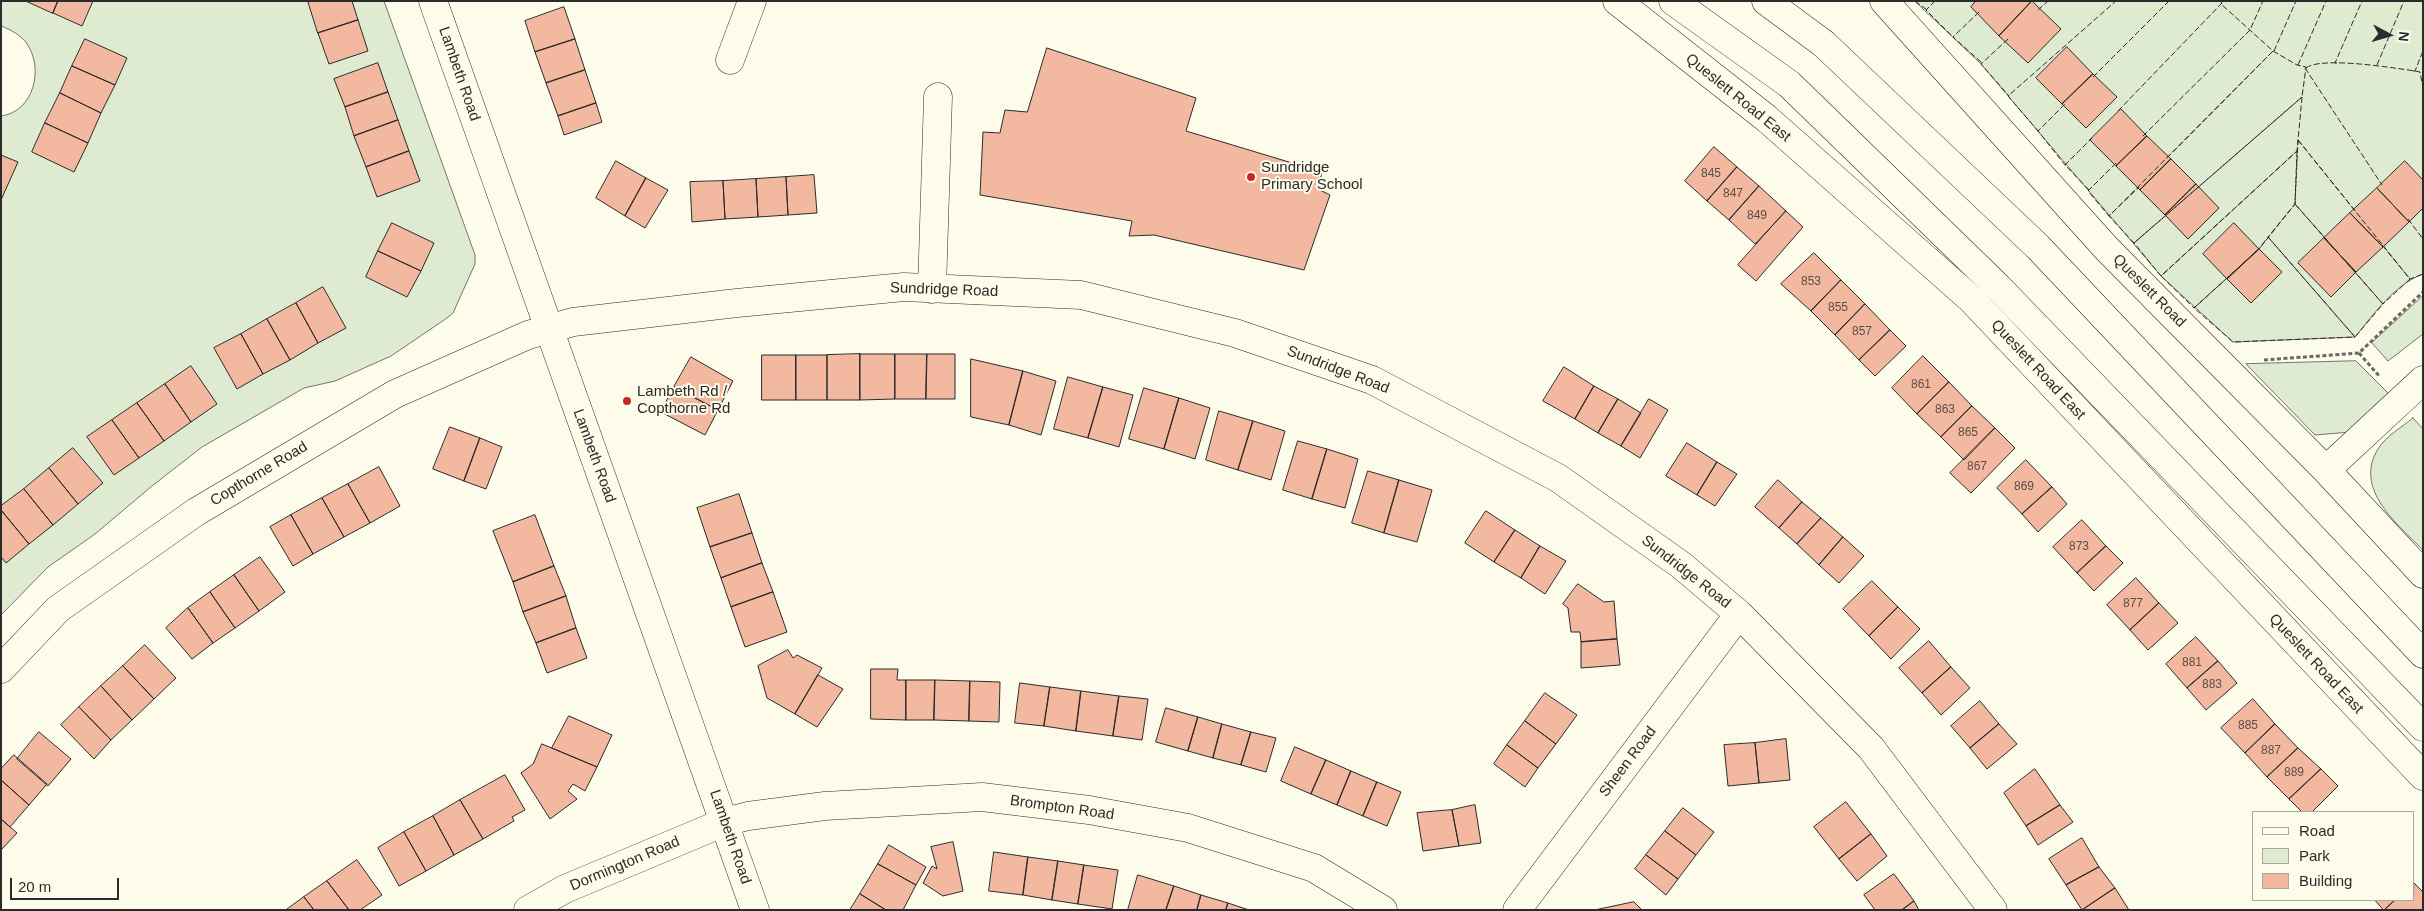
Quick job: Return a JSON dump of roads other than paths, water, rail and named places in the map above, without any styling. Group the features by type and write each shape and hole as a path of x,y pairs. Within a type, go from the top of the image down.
{"main road":[{"name":"Lambeth Road","path":"433,1 755,910"},
{"path":"730,60 752,1"},
{"name":"Queslett Road East","path":"1617,1 1766,118 1972,300 2423,776"},
{"name":"Queslett Road East","path":"1672,1 1789,84 1998,287 2423,727"},
{"path":"1766,1 1824,44 2038,247 2423,654"},
{"name":"Queslett Road","path":"1884,1 2107,248 2326,470 2423,574"},
{"path":"932,289 938,98"},
{"name":"Sundridge Road","path":"549,330 573,322 737,302 904,287 1081,295 1235,333 1372,380 1558,478 1681,564 1740,614 1871,748 1993,910"},
{"name":"Copthorne Road","path":"1,669 58,609 196,512 396,394 528,335 549,330"},
{"path":"2326,470 2423,380"},
{"name":"Sheen Road","path":"1517,910 1740,614"},
{"name":"Brompton Road","path":"725,822 748,816 825,806 982,797 1089,810 1188,828 1314,868 1383,910"},
{"name":"Dormington Road","path":"528,910 565,888 725,822"}],"place":[{"name":"Sundridge Primary School","path":"1251,177"},
{"name":"Lambeth Rd / Copthorne Rd","path":"627,401"}]}
